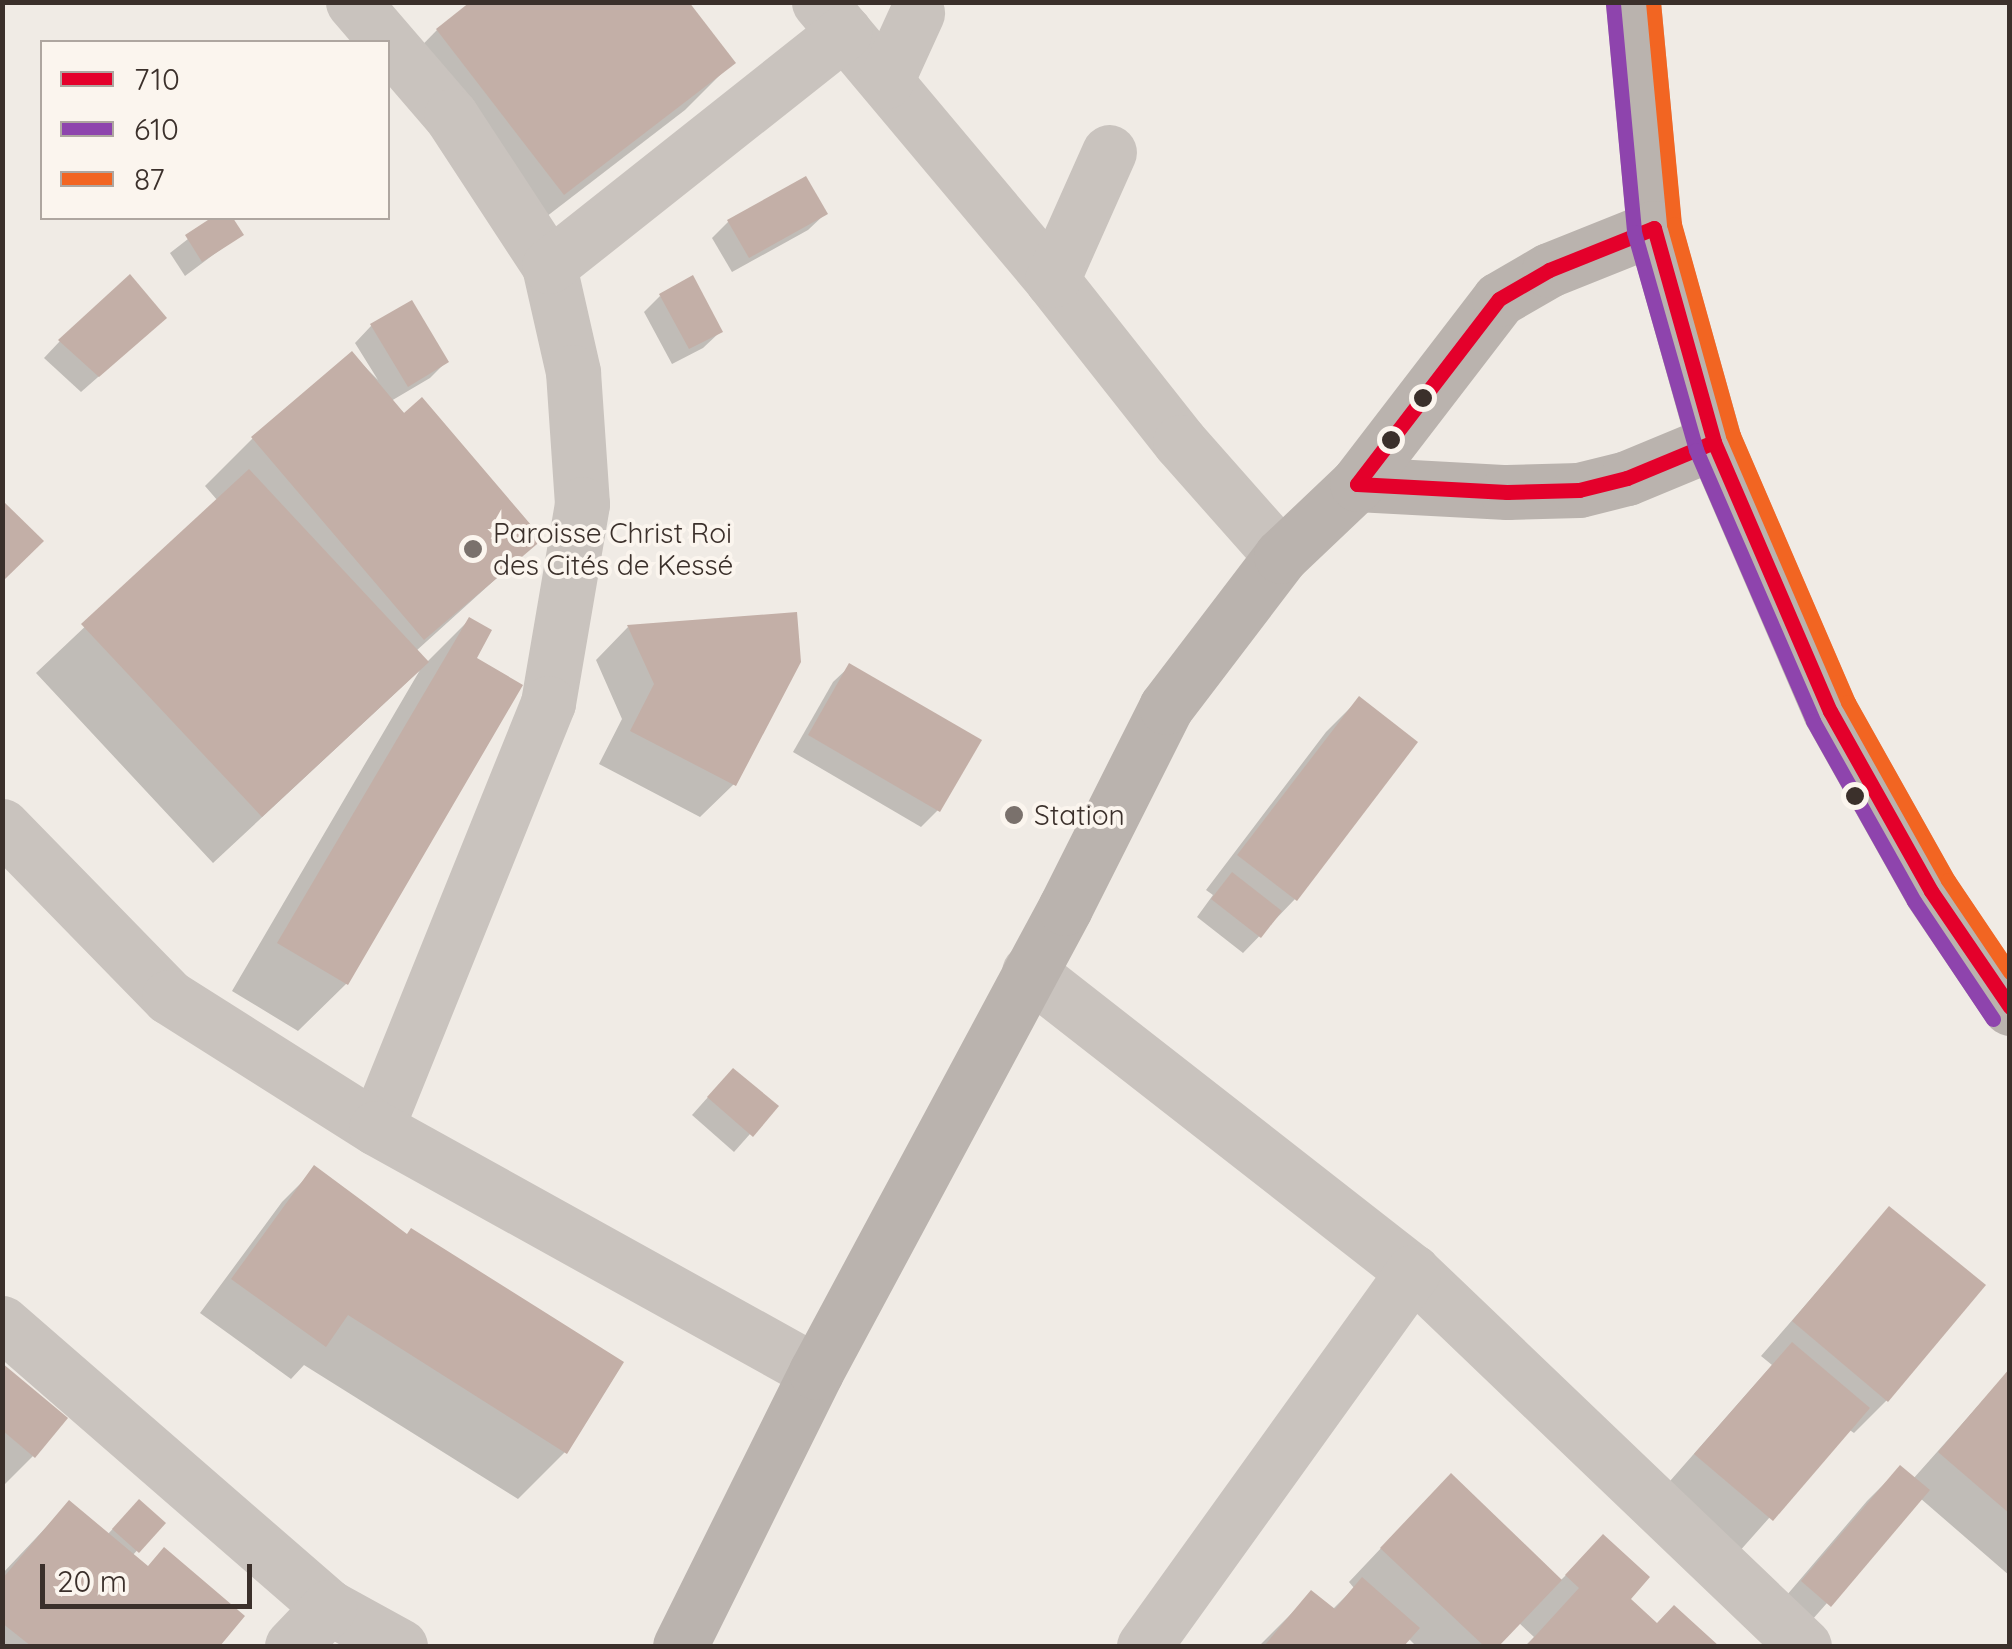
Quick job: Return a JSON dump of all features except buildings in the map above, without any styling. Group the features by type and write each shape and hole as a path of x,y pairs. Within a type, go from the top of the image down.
{"street":[{"path":"354,2 386,40"},
{"path":"1633,2 1654,228 1714,442 1830,711 1931,891 2010,1008"},
{"path":"886,81 917,13"},
{"path":"549,266 832,17 1052,280 1180,442 1280,556"},
{"path":"376,1128 548,703 582,504 573,372 549,266 451,116 390,44"},
{"path":"1052,280 1109,152"},
{"path":"680,1646 816,1372 1166,707 1280,556 1357,484 1499,299 1550,270 1654,228"},
{"path":"1357,484 1507,492 1579,490 1627,478 1714,442"},
{"path":"2,826 169,998 376,1128 816,1372"},
{"path":"1029,972 1413,1272 1804,1646"},
{"path":"1144,1646 1413,1272"},
{"path":"2,1323 330,1607 400,1646"},
{"path":"292,1646 330,1607"}],"transit line":[{"name":"87","path":"1653,2 1674,224 1733,435 1848,702 1948,880 2010,972"},
{"name":"610","path":"1613,4 1634,232 1696,450 1813,721 1914,901 1993,1019"},
{"name":"710","path":"1357,484 1499,299 1549,270 1654,228 1714,442 1830,711 1931,891 2010,1007"},
{"name":"710","path":"1357,484 1507,492 1579,490 1627,478 1714,442"}],"place":[{"name":"Paroisse Christ Roi des Cités de Kessé","path":"473,549"},
{"name":"Station","path":"1014,815"}]}
